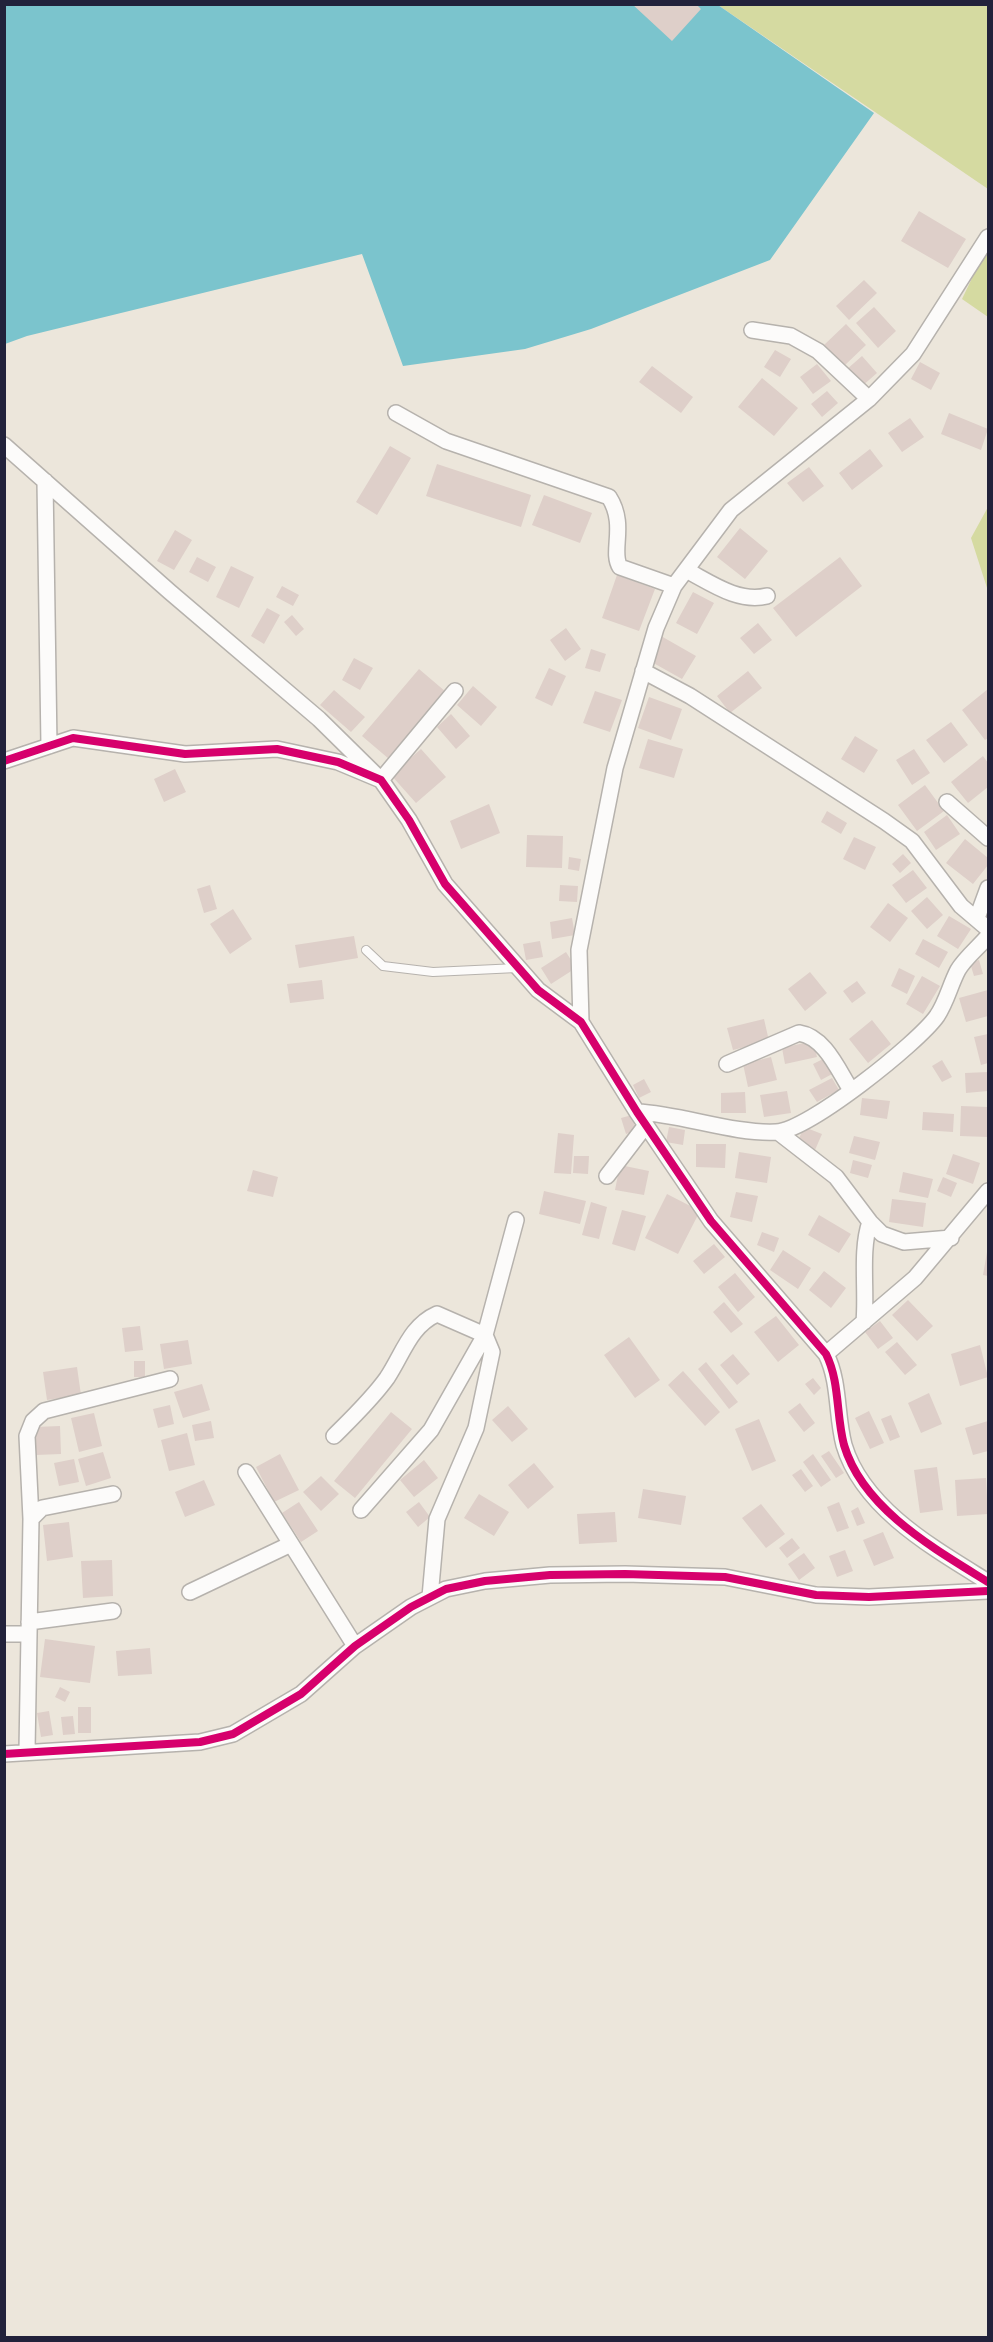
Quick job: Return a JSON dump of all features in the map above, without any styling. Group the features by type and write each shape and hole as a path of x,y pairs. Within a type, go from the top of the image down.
{"street":[{"path":"581,1022 579,950 615,768 642,671 656,628 674,586 731,510 869,399 913,354 988,237"},
{"path":"752,330 791,336 818,351 869,399"},
{"path":"396,413 446,441 609,497 617,511 619,523 615,560 620,567 674,586"},
{"path":"4,445 170,592 319,718 381,780 409,820 445,884 538,990 581,1022 645,1125 711,1221 826,1354 833,1372 840,1425 854,1470 886,1509 950,1558 988,1582"},
{"path":"45,481 49,746"},
{"path":"686,570 734,595 754,599 767,596"},
{"path":"642,671 690,696 885,820 912,841 961,906 988,929"},
{"path":"381,780 455,691"},
{"path":"4,761 73,738 185,754 277,749 338,762 381,780"},
{"path":"947,802 988,838"},
{"path":"976,918 988,888"},
{"path":"637,1112 666,1113 715,1124 778,1132 798,1125 851,1090 921,1035 942,1007 960,967 988,936"},
{"path":"727,1064 799,1033 812,1035 824,1047 851,1090"},
{"path":"607,1176 645,1125"},
{"path":"778,1132 836,1177 870,1222 893,1240 904,1242 951,1238"},
{"path":"826,1354 915,1278 951,1238 988,1191"},
{"path":"361,1510 431,1430 485,1335 516,1220"},
{"path":"864,1322 867,1291 866,1238 870,1222"},
{"path":"334,1436 387,1378 410,1337 423,1320 437,1314 485,1335 492,1352 476,1428 437,1519 430,1597"},
{"path":"27,1750 30,1519 27,1436 33,1421 44,1411 170,1379"},
{"path":"246,1472 355,1646"},
{"path":"30,1519 42,1508 113,1494"},
{"path":"190,1592 291,1544"},
{"path":"4,1754 27,1750 200,1742 233,1734 301,1694 355,1646 411,1606 446,1589 484,1581 550,1575 725,1577 816,1595 869,1597 988,1591"},
{"path":"4,1634 113,1611"}],"lane":[{"path":"366,950 383,966 433,972 519,968"}],"green space":[{"path":"718,5 988,5 988,189"},
{"path":"988,245 988,317 962,299"},
{"path":"988,507 988,591 971,538"}],"water":[{"path":"5,5 718,5 874,113 770,260 591,329 525,349 403,366 362,254 27,336 5,344"}],"building":[{"path":"632,4 696,4 701,9 672,41"},
{"path":"919,211 966,239 948,268 901,241"},
{"path":"864,280 877,293 849,320 836,306"},
{"path":"874,307 896,331 878,348 856,323"},
{"path":"846,324 866,345 844,366 824,345"},
{"path":"775,350 791,359 780,377 764,367"},
{"path":"862,356 877,373 861,387 846,370"},
{"path":"920,362 940,373 931,390 911,379"},
{"path":"817,364 831,381 813,394 800,377"},
{"path":"652,366 693,397 681,413 639,382"},
{"path":"762,378 798,408 774,436 738,407"},
{"path":"827,391 838,403 822,417 811,404"},
{"path":"949,413 988,429 981,450 941,434"},
{"path":"910,418 924,437 902,452 888,433"},
{"path":"390,446 411,458 377,515 356,502"},
{"path":"870,449 883,466 852,490 839,473"},
{"path":"437,464 531,495 521,527 426,496"},
{"path":"809,467 824,486 803,502 787,483"},
{"path":"544,495 592,513 580,543 532,525"},
{"path":"740,528 768,551 745,579 717,557"},
{"path":"175,530 192,540 174,570 157,561"},
{"path":"197,557 216,567 208,582 189,572"},
{"path":"840,557 862,586 796,637 773,608"},
{"path":"231,566 254,577 239,608 216,597"},
{"path":"617,575 655,589 639,631 602,618"},
{"path":"282,586 299,595 293,606 276,597"},
{"path":"693,592 714,603 697,634 676,623"},
{"path":"267,608 280,615 264,644 251,636"},
{"path":"292,615 304,629 296,636 284,622"},
{"path":"758,623 772,640 754,654 740,638"},
{"path":"566,628 581,649 565,661 550,640"},
{"path":"661,636 696,656 682,679 648,660"},
{"path":"591,649 606,654 600,672 585,668"},
{"path":"354,658 373,668 360,690 342,680"},
{"path":"549,668 566,676 552,706 535,698"},
{"path":"419,669 446,692 389,759 362,736"},
{"path":"748,671 762,688 730,713 717,696"},
{"path":"473,686 497,707 481,726 457,705"},
{"path":"988,689 988,738 985,740 962,710"},
{"path":"334,690 365,717 351,732 320,705"},
{"path":"595,691 622,700 610,732 583,723"},
{"path":"649,697 682,709 671,740 638,728"},
{"path":"451,714 470,736 456,749 437,727"},
{"path":"951,722 968,745 944,763 926,740"},
{"path":"855,736 878,750 864,773 841,759"},
{"path":"648,739 683,749 674,778 639,768"},
{"path":"421,749 446,777 416,803 391,775"},
{"path":"914,749 930,773 912,785 896,760"},
{"path":"983,756 988,763 988,787 968,803 951,782"},
{"path":"175,769 186,792 164,802 154,779"},
{"path":"925,785 944,811 917,831 898,805"},
{"path":"489,804 500,833 461,849 450,821"},
{"path":"827,811 847,823 841,834 821,822"},
{"path":"947,815 960,834 936,850 924,832"},
{"path":"527,835 563,836 562,868 526,867"},
{"path":"854,837 876,847 865,870 843,859"},
{"path":"965,839 988,858 988,865 973,884 946,863"},
{"path":"903,854 911,863 900,873 892,864"},
{"path":"569,857 581,859 579,871 568,869"},
{"path":"913,870 927,888 906,903 892,885"},
{"path":"210,885 217,909 204,913 197,889"},
{"path":"560,885 578,886 577,902 559,901"},
{"path":"927,897 943,915 927,929 911,911"},
{"path":"888,903 908,918 890,942 870,927"},
{"path":"233,909 252,939 230,954 210,924"},
{"path":"949,916 971,929 958,949 937,936"},
{"path":"572,918 575,935 552,939 550,922"},
{"path":"354,936 358,958 299,968 295,945"},
{"path":"923,939 948,952 939,968 915,954"},
{"path":"540,941 543,957 526,960 523,944"},
{"path":"566,952 576,968 551,984 541,968"},
{"path":"979,960 983,974 974,976 970,963"},
{"path":"899,968 915,976 907,994 891,986"},
{"path":"810,972 827,993 805,1011 788,989"},
{"path":"922,976 940,986 923,1014 906,1004"},
{"path":"322,980 324,999 290,1003 287,984"},
{"path":"857,981 866,993 852,1003 843,991"},
{"path":"988,990 988,1016 966,1022 959,998"},
{"path":"764,1019 769,1041 733,1050 727,1028"},
{"path":"872,1020 891,1044 868,1063 849,1039"},
{"path":"988,1034 988,1063 981,1065 974,1037"},
{"path":"813,1041 817,1057 785,1064 782,1048"},
{"path":"771,1057 777,1080 748,1087 743,1064"},
{"path":"827,1057 834,1073 821,1080 813,1064"},
{"path":"942,1060 952,1077 942,1082 932,1066"},
{"path":"988,1072 988,1091 966,1093 965,1073"},
{"path":"832,1078 839,1090 817,1102 809,1090"},
{"path":"644,1079 651,1092 639,1098 633,1085"},
{"path":"787,1091 791,1113 764,1117 760,1095"},
{"path":"745,1092 746,1113 721,1113 721,1093"},
{"path":"862,1098 890,1101 887,1119 860,1115"},
{"path":"961,1106 988,1107 988,1137 960,1136"},
{"path":"923,1112 954,1114 953,1132 922,1130"},
{"path":"632,1115 636,1131 626,1134 621,1118"},
{"path":"669,1127 685,1130 683,1145 666,1142"},
{"path":"804,1127 822,1134 815,1150 797,1143"},
{"path":"558,1133 574,1135 571,1174 554,1173"},
{"path":"854,1136 880,1142 875,1160 849,1153"},
{"path":"696,1144 726,1144 725,1168 696,1167"},
{"path":"739,1152 771,1157 767,1183 735,1178"},
{"path":"953,1154 980,1163 973,1184 946,1174"},
{"path":"574,1156 589,1156 588,1174 573,1173"},
{"path":"853,1160 872,1165 868,1178 850,1173"},
{"path":"620,1165 649,1171 644,1195 615,1190"},
{"path":"253,1170 278,1177 273,1197 247,1191"},
{"path":"903,1172 933,1179 928,1198 899,1192"},
{"path":"943,1177 957,1183 951,1197 937,1191"},
{"path":"544,1191 586,1201 580,1224 539,1214"},
{"path":"736,1192 758,1196 752,1222 730,1217"},
{"path":"667,1194 700,1211 678,1254 645,1238"},
{"path":"892,1199 926,1203 923,1227 889,1222"},
{"path":"591,1202 607,1207 599,1239 582,1235"},
{"path":"622,1210 646,1216 635,1251 612,1244"},
{"path":"819,1215 851,1234 839,1253 808,1235"},
{"path":"762,1232 779,1238 774,1252 757,1245"},
{"path":"714,1244 725,1257 704,1274 693,1261"},
{"path":"783,1250 811,1268 798,1289 770,1270"},
{"path":"988,1252 988,1276 983,1275"},
{"path":"824,1271 846,1288 831,1308 809,1290"},
{"path":"735,1273 755,1297 738,1312 718,1287"},
{"path":"908,1300 933,1326 917,1341 892,1315"},
{"path":"724,1302 743,1324 731,1333 713,1312"},
{"path":"776,1316 799,1345 778,1362 754,1332"},
{"path":"880,1321 893,1338 878,1349 865,1332"},
{"path":"140,1326 143,1350 125,1352 122,1328"},
{"path":"629,1337 660,1380 635,1398 604,1355"},
{"path":"188,1340 192,1364 164,1369 160,1344"},
{"path":"897,1342 917,1365 905,1375 885,1352"},
{"path":"980,1345 988,1377 960,1386 951,1354"},
{"path":"733,1354 750,1374 737,1385 720,1365"},
{"path":"134,1361 145,1361 145,1377 134,1377"},
{"path":"706,1362 738,1402 729,1409 698,1369"},
{"path":"77,1367 81,1395 47,1400 43,1372"},
{"path":"683,1371 720,1412 705,1426 668,1385"},
{"path":"813,1378 821,1388 814,1395 805,1384"},
{"path":"202,1384 210,1410 183,1418 174,1392"},
{"path":"929,1393 942,1424 921,1433 908,1403"},
{"path":"800,1403 815,1423 804,1432 788,1412"},
{"path":"170,1405 174,1424 158,1428 153,1409"},
{"path":"508,1406 528,1429 512,1442 492,1420"},
{"path":"869,1411 884,1443 870,1449 855,1418"},
{"path":"391,1412 412,1429 355,1498 334,1481"},
{"path":"94,1413 102,1446 79,1452 71,1418"},
{"path":"891,1415 900,1437 890,1441 881,1419"},
{"path":"759,1419 776,1461 752,1471 735,1429"},
{"path":"211,1421 214,1438 195,1441 192,1425"},
{"path":"988,1421 988,1451 973,1455 965,1428"},
{"path":"60,1426 61,1454 36,1455 35,1427"},
{"path":"187,1433 195,1465 169,1471 161,1440"},
{"path":"829,1451 844,1473 836,1478 821,1456"},
{"path":"103,1452 111,1478 86,1486 78,1459"},
{"path":"280,1454 299,1490 274,1502 256,1467"},
{"path":"813,1454 831,1480 821,1487 803,1462"},
{"path":"74,1459 79,1482 59,1486 54,1463"},
{"path":"424,1460 438,1478 414,1497 400,1480"},
{"path":"534,1463 554,1487 528,1509 508,1485"},
{"path":"937,1467 943,1510 920,1513 914,1470"},
{"path":"801,1469 813,1486 805,1492 792,1475"},
{"path":"321,1476 339,1494 321,1511 303,1492"},
{"path":"986,1478 988,1514 957,1516 955,1480"},
{"path":"204,1480 215,1505 185,1517 175,1492"},
{"path":"643,1489 686,1496 681,1525 638,1518"},
{"path":"479,1494 509,1512 494,1536 464,1518"},
{"path":"299,1502 318,1531 301,1542 282,1513"},
{"path":"419,1502 430,1517 418,1527 406,1512"},
{"path":"839,1502 849,1528 837,1532 827,1507"},
{"path":"761,1504 785,1534 766,1548 742,1518"},
{"path":"858,1507 865,1523 857,1526 851,1511"},
{"path":"615,1512 617,1542 579,1544 577,1514"},
{"path":"69,1522 73,1557 47,1561 43,1525"},
{"path":"883,1532 894,1558 874,1566 863,1540"},
{"path":"792,1538 800,1548 787,1558 779,1548"},
{"path":"845,1550 853,1571 837,1577 829,1556"},
{"path":"804,1553 815,1568 799,1580 788,1564"},
{"path":"112,1560 113,1596 83,1598 81,1561"},
{"path":"45,1639 95,1646 90,1683 40,1677"},
{"path":"150,1648 152,1674 118,1676 116,1651"},
{"path":"60,1687 70,1692 65,1702 55,1697"},
{"path":"78,1707 91,1707 91,1733 78,1733"},
{"path":"49,1711 53,1735 41,1737 37,1713"},
{"path":"73,1716 75,1734 63,1735 61,1717"}],"cycle path":[{"path":"4,761 73,738 185,754 277,749 338,762 381,780 409,820 445,884 538,990 581,1022 637,1112 711,1221 826,1354 834,1376 844,1445 853,1468 867,1489 903,1525 988,1582"},
{"path":"4,1754 200,1742 233,1734 301,1694 355,1646 411,1607 446,1589 485,1581 550,1575 625,1574 725,1577 816,1595 869,1597 988,1591"}]}
